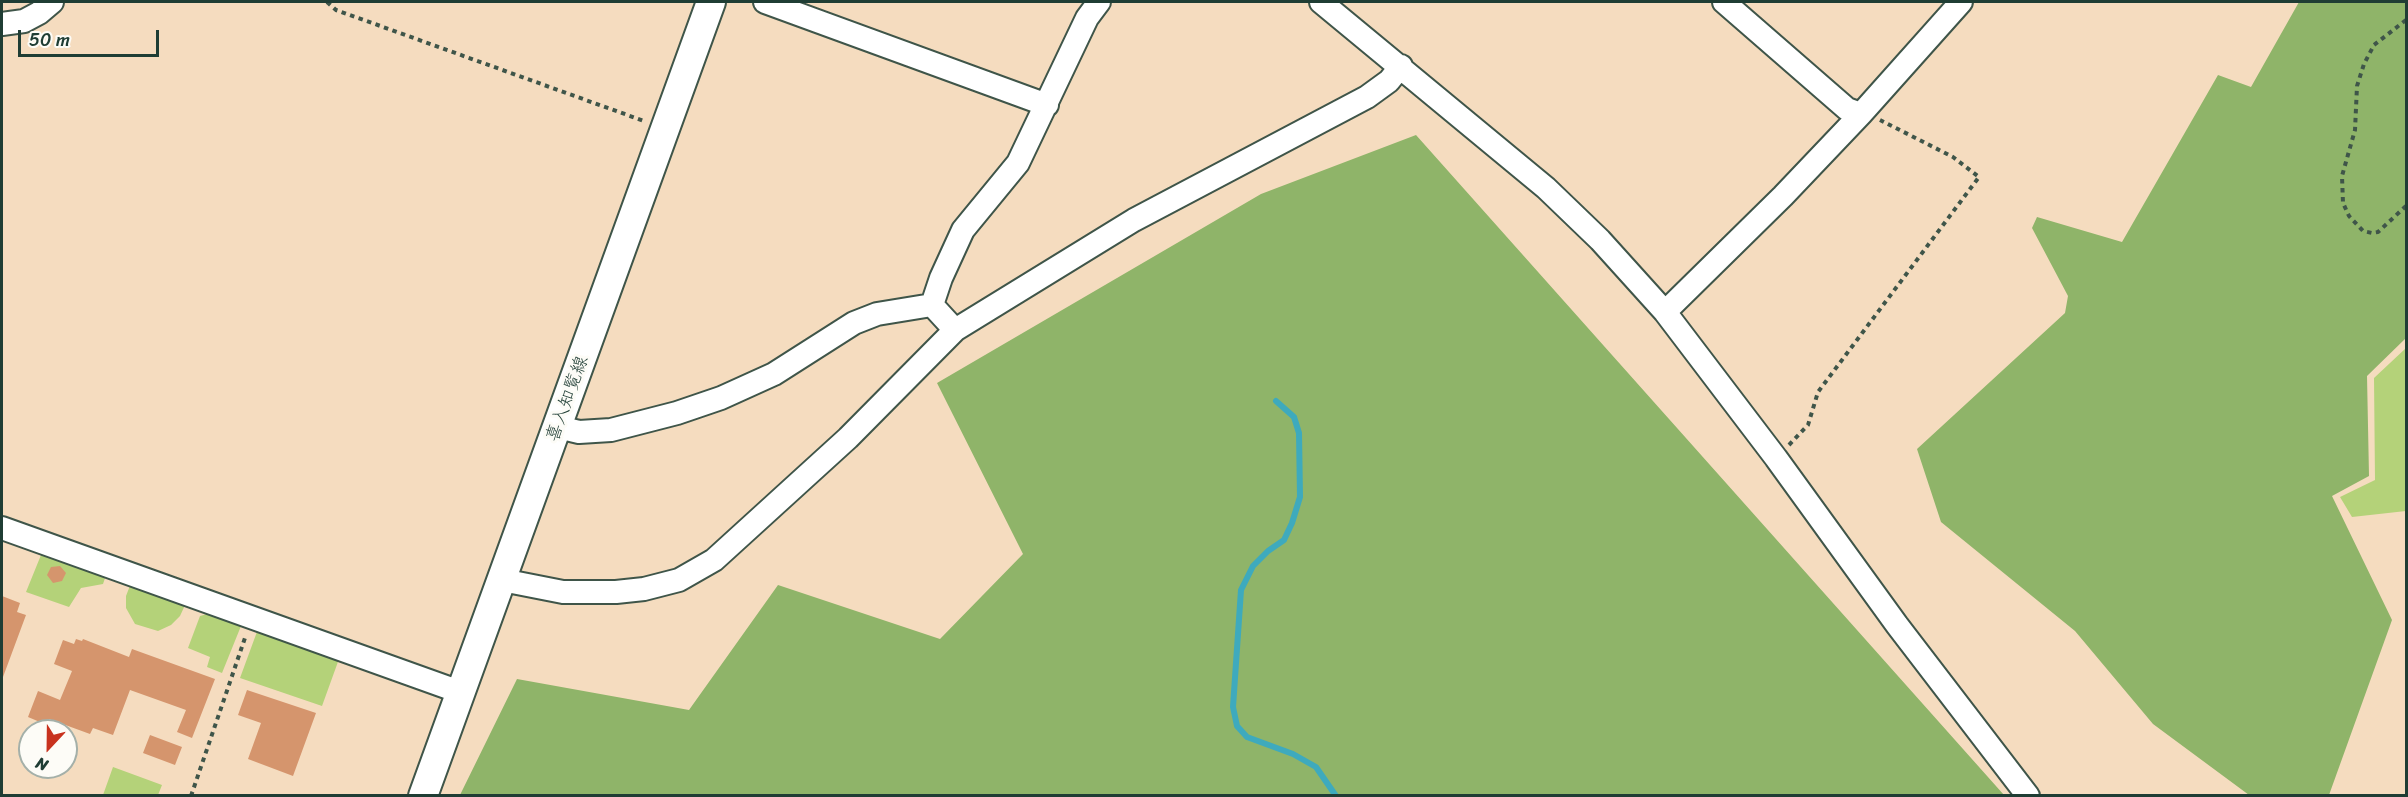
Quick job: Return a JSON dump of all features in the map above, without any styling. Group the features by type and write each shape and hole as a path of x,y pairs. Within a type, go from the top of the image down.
{"main road":[{"name":"喜入知覧線","path":"423,795 711,2"}],"street":[{"path":"2,24 24,21 39,13 52,2"},
{"path":"765,2 1047,105"},
{"path":"932,305 941,278 963,230 1018,163 1087,18 1099,2"},
{"path":"1321,2 1546,188 1600,240 1665,312 1776,458 1904,635 2028,795"},
{"path":"1724,2 1847,109 1861,114"},
{"path":"1665,312 1783,196 1861,114 1961,2"},
{"path":"502,580 563,592 616,592 644,589 679,580 714,560 848,438 955,330 1134,220 1367,97 1389,81 1401,66"},
{"path":"932,305 955,330"},
{"path":"558,427 579,432 611,430 721,398 774,374 855,323 877,314 932,305"},
{"path":"2,528 460,692"}],"path":[{"path":"327,2 336,10 665,128"},
{"path":"2406,20 2374,45 2364,64 2357,86 2355,130 2342,176 2343,203 2349,216 2363,231 2378,232 2406,206"},
{"path":"1776,458 1808,425 1818,392 1979,177 1943,151 1890,123 1861,114"},
{"path":"191,795 253,616"}],"green space":[{"path":"2299,2 2406,2 2406,338 2367,376 2369,476 2332,496 2392,620 2329,795 2249,795 2153,724 2075,631 1941,522 1917,449 2065,313 2068,296 2032,228 2037,217 2122,242 2218,75 2251,87"},
{"path":"1416,135 2004,795 460,795 517,679 689,710 778,585 940,639 1023,554 937,383 1261,194"},
{"path":"2406,348 2406,511 2352,517 2340,497 2375,480 2374,378"},
{"path":"45,552 106,575 103,584 81,588 69,607 26,592 41,555"},
{"path":"131,583 186,603 180,616 171,625 158,631 135,624 126,608 126,596"},
{"path":"211,613 236,620 241,626 222,673 207,667 210,657 188,648 200,616"},
{"path":"258,629 339,659 322,706 240,678"},
{"path":"113,767 162,785 158,795 103,795"}],"building":[{"path":"60,566 66,573 62,581 53,583 47,575 51,567"},
{"path":"2,596 20,603 17,612 26,615 3,677 2,677"},
{"path":"76,639 82,641 83,639 129,657 132,649 215,679 192,738 177,732 186,710 130,690 113,735 93,728 90,734 78,730 78,719 33,719 28,717 38,691 60,700 72,671 54,664 63,640 74,644"},
{"path":"247,690 316,713 293,776 248,759 261,723 238,715"},
{"path":"150,735 182,747 175,765 143,753"}],"waterway":[{"path":"1276,401 1294,417 1299,433 1300,497 1284,540 1268,551 1253,566 1241,590 1233,707 1237,726 1247,737 1293,754 1316,767 1336,796"}]}
